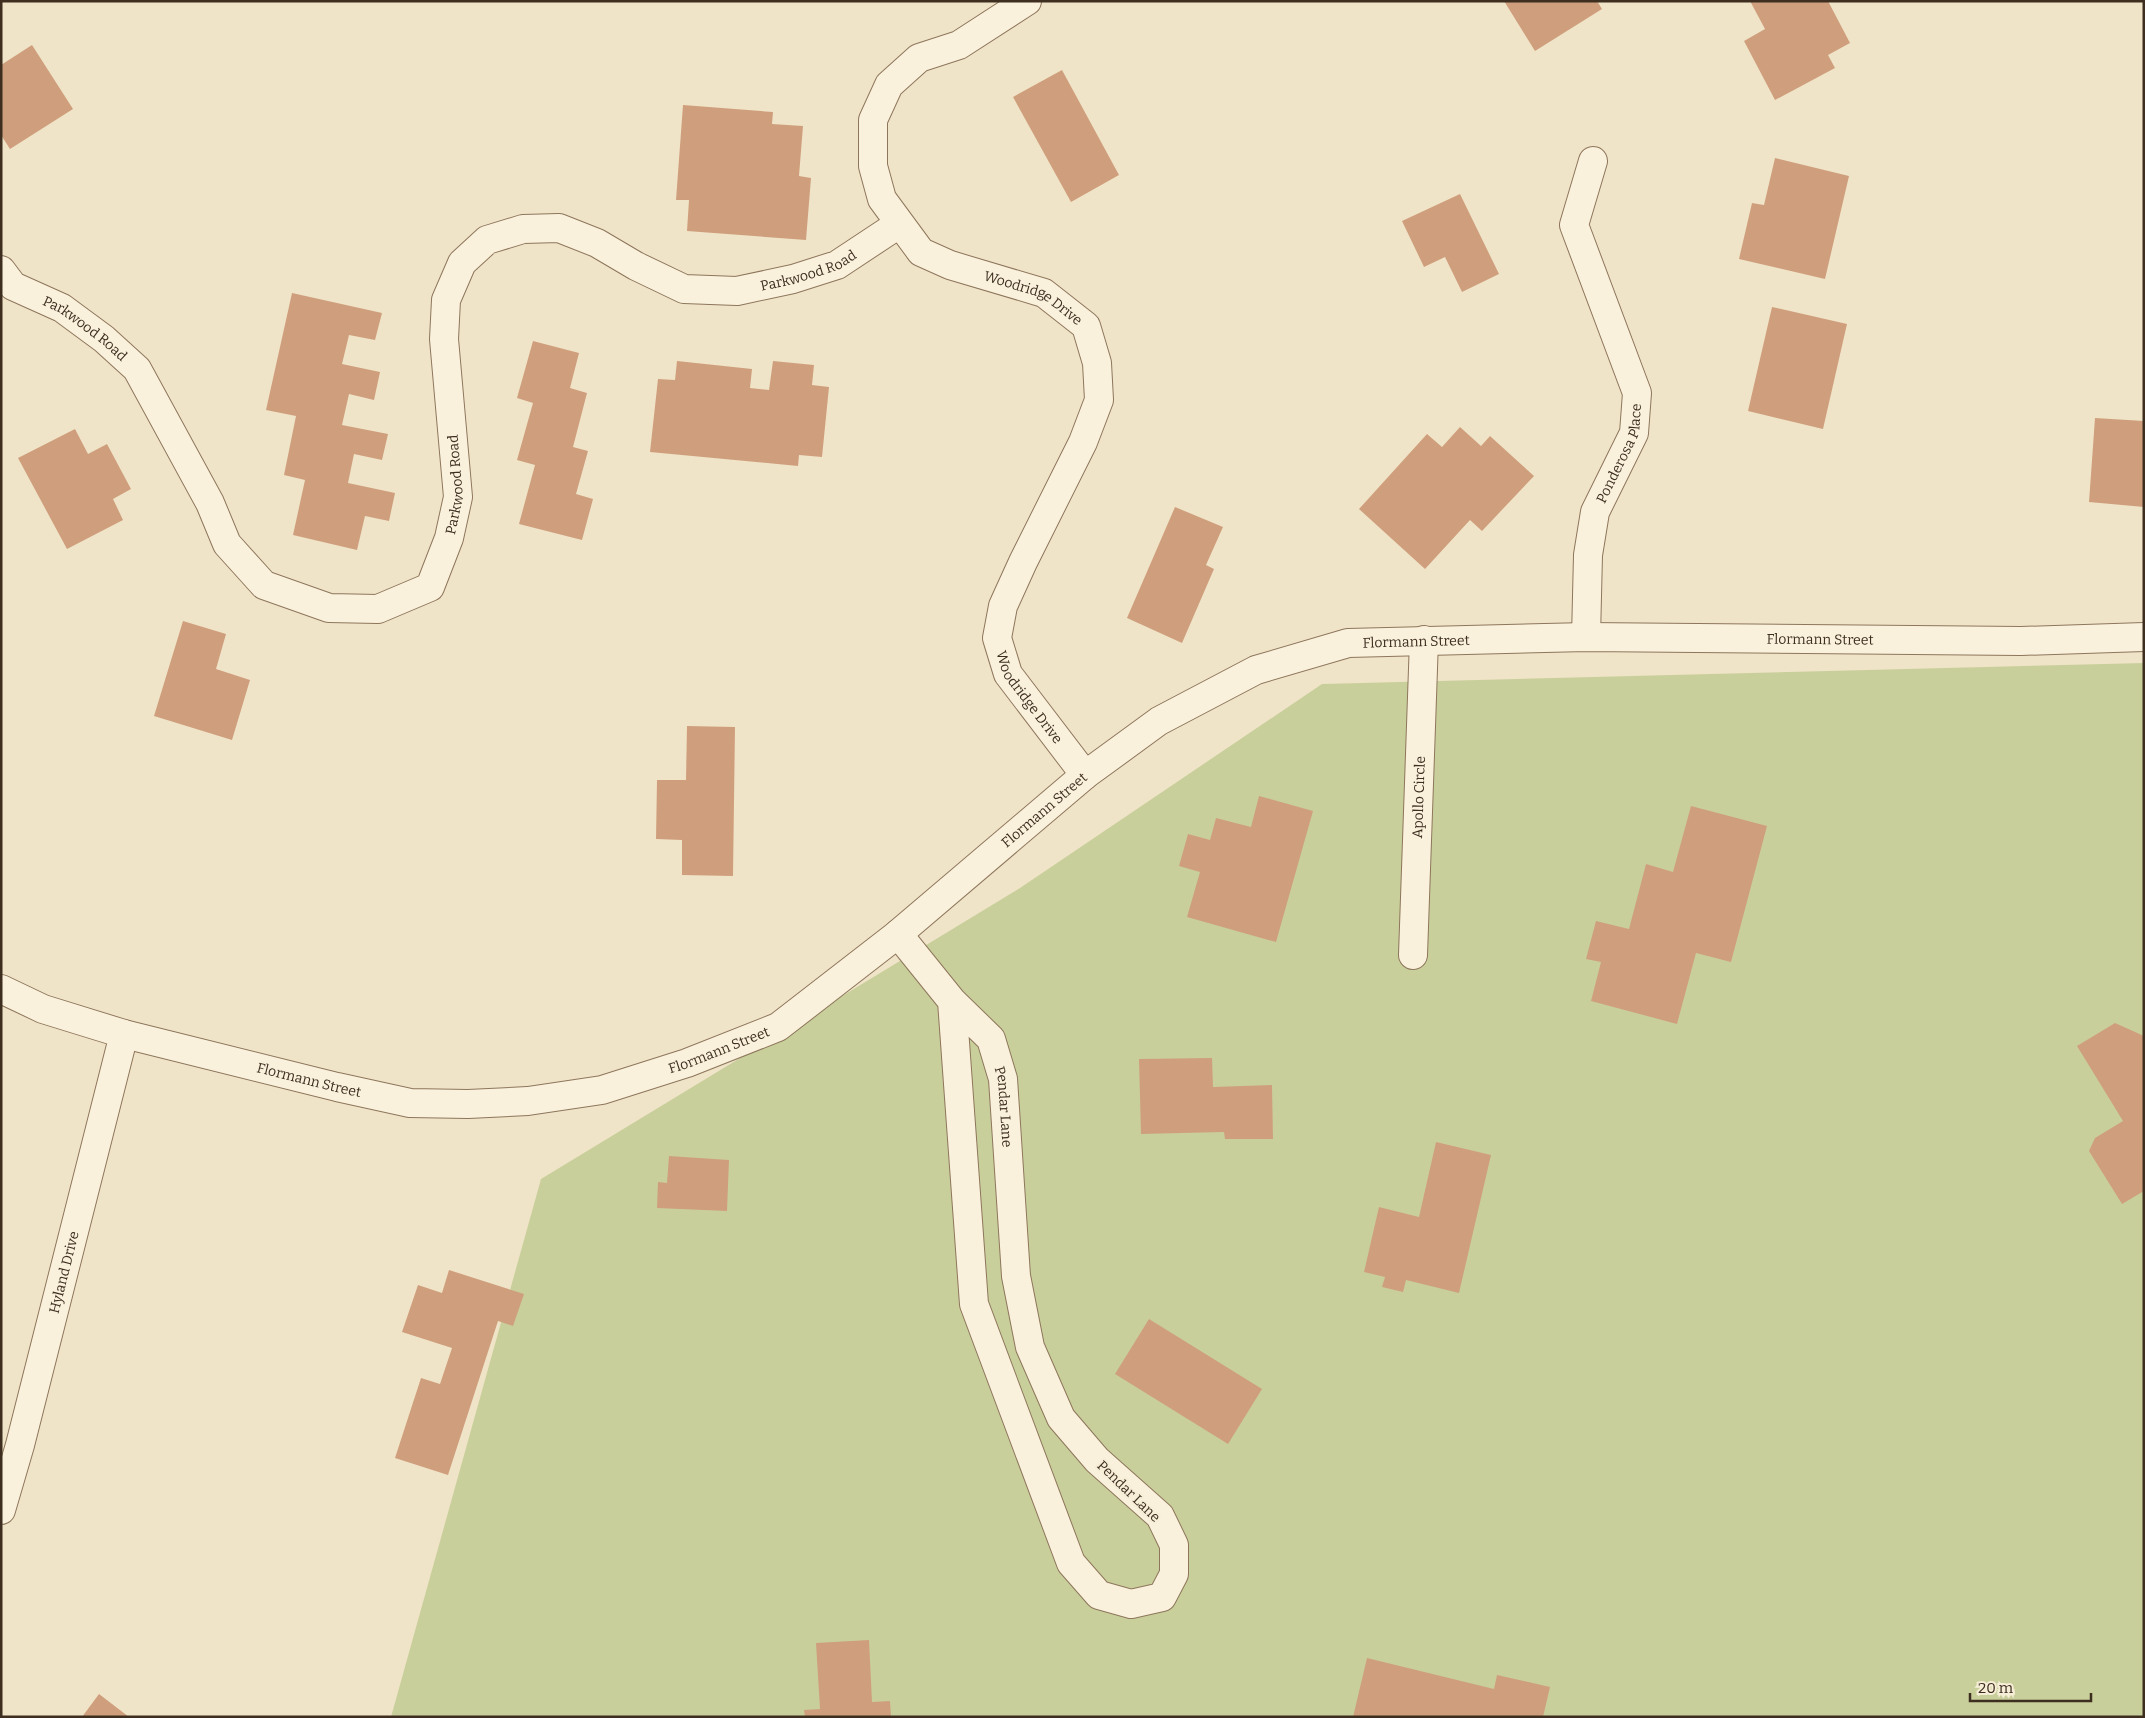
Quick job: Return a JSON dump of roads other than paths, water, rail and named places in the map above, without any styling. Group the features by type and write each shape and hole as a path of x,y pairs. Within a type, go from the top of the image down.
{"street":[{"name":"Woodridge Drive","path":"1027,1 959,45 919,58 889,85 873,120 873,166 882,199 921,252 950,265 1044,293 1086,326 1097,363 1099,400 1083,442 1023,562 1004,606 997,638 1008,674 1084,775"},
{"name":"Ponderosa Place","path":"1586,637 1588,555 1595,512 1634,433 1637,393 1574,226 1593,161"},
{"name":"Parkwood Road","path":"1,270 13,286 62,308 104,339 137,369 210,502 227,544 264,585 329,608 378,609 430,587 449,538 458,497 444,338 446,300 462,263 487,240 523,229 559,228 597,243 636,266 684,289 737,291 793,278 837,265 899,224"},
{"name":"Flormann Street","path":"1,989 43,1009 124,1034 337,1087 410,1103 468,1104 528,1101 602,1090 687,1063 778,1027 898,934 1084,775 1159,721 1256,670 1348,643 1424,640 1586,637 2020,641 2144,637"},
{"name":"Apollo Circle","path":"1413,955 1424,640"},
{"name":"Pendar Lane","path":"898,934 952,1001 991,1039 1003,1079 1016,1276 1030,1348 1061,1418 1097,1460 1160,1516 1174,1545 1174,1574 1162,1597 1131,1604 1099,1595 1071,1563 974,1304 952,1001"},
{"name":"Hyland Drive","path":"1,1510 28,1416 124,1034"}]}
